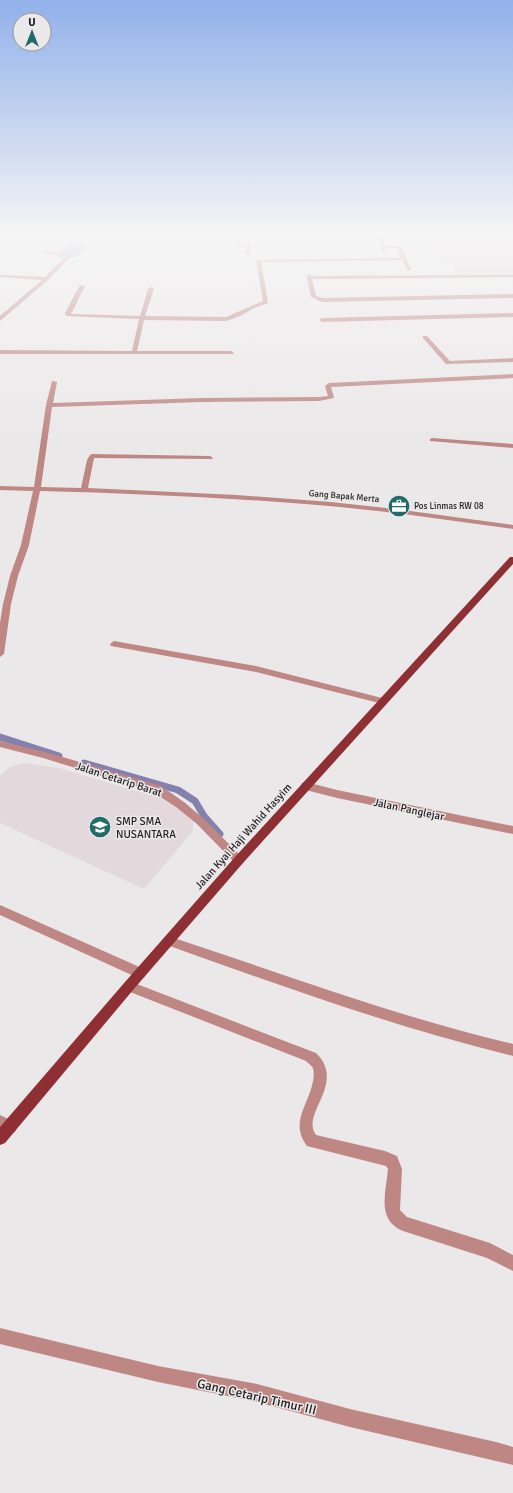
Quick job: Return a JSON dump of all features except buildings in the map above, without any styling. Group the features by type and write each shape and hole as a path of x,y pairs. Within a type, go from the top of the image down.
{"main road":[{"name":"Jalan Kyai Haji Wahid Hasyim","path":"0,1138 5,1124 129,986 239,860 513,559"}],"street":[{"path":"0,319 19,303"},
{"path":"73,303 68,312 68,316 226,319 265,303"},
{"path":"134,352 147,303"},
{"path":"322,320 513,315"},
{"path":"425,337 448,364 513,360"},
{"path":"0,352 231,353"},
{"path":"49,405 194,400 319,399 332,398 328,386 513,376"},
{"path":"0,653 7,604 25,545 37,489 49,405 54,382"},
{"path":"432,440 513,446"},
{"path":"84,490 92,456 210,458"},
{"name":"Gang Bapak Merta","path":"0,488 84,490 269,500 378,509 513,527"},
{"path":"114,644 256,669 383,701"},
{"name":"Jalan Cetarip Barat","path":"0,744 157,789 174,798 195,815 239,860"},
{"name":"Jalan Panglejar","path":"306,786 337,794 513,830"},
{"path":"0,910 140,973"},
{"path":"168,941 310,991 462,1039 513,1050"},
{"path":"129,986 311,1057 320,1069 320,1077 305,1128 307,1135 312,1141 385,1158 392,1161 395,1169 392,1212 396,1218 403,1223 490,1251 513,1263"},
{"name":"Gang Cetarip Timur III","path":"0,1336 158,1374 257,1393 350,1418 513,1456"}],"shaded area":[{"name":"SMP SMA NUSANTARA","path":"24,763 59,768 161,797 181,807 193,820 193,831 144,889 0,823 0,776 10,767"}],"waterway":[{"path":"0,737 59,756"},
{"path":"84,763 178,790 195,801 204,816 220,834"}],"place":[{"name":"Pos Linmas RW 08","path":"399,506"},
{"name":"SMP SMA NUSANTARA","path":"100,827"}]}
